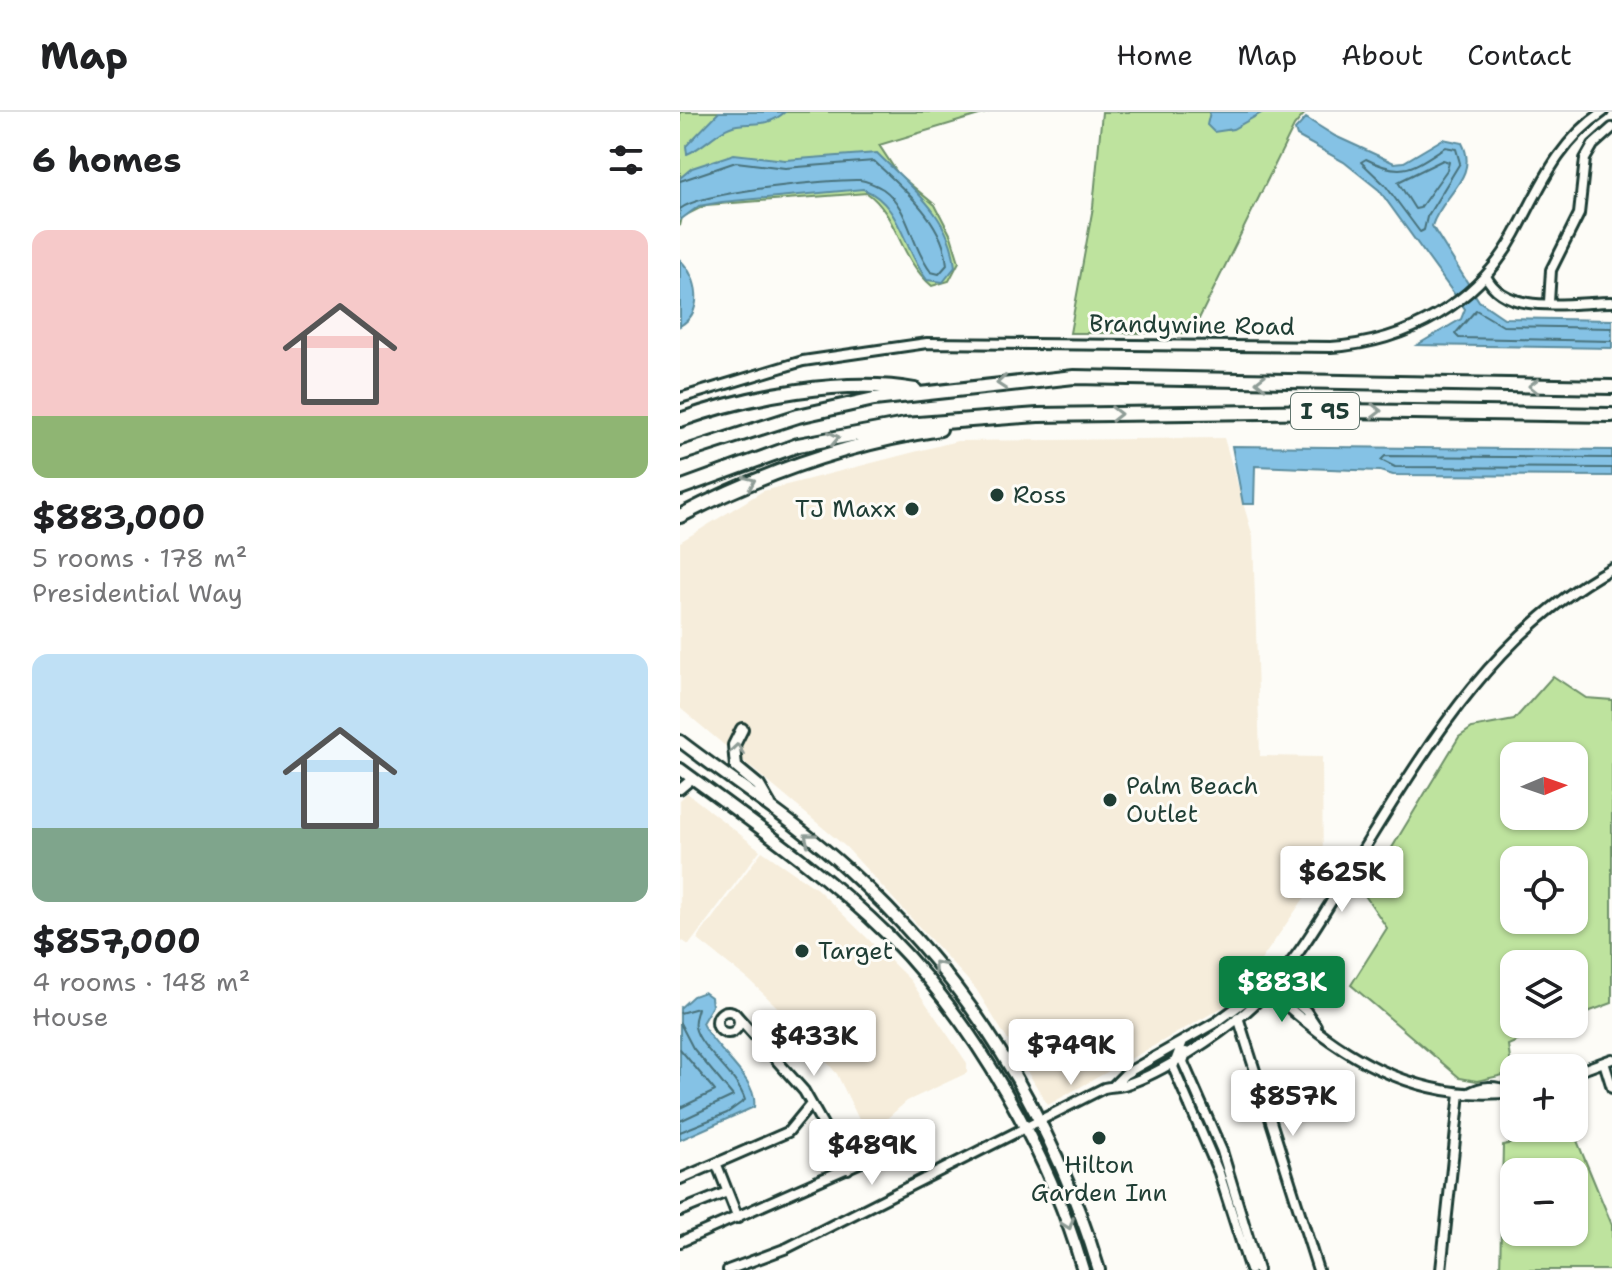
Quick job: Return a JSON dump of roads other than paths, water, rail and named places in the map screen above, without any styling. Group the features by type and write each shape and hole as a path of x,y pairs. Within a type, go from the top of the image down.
{"highway":[{"name":"I 95","path":"680,454 798,416 874,399 1074,377 1612,387"},
{"path":"680,420 761,398 814,391 880,385 930,392"},
{"name":"I 95","path":"680,488 798,445 905,425 1038,415 1342,411 1612,415"},
{"path":"680,516 775,471 847,447 1038,415"}],"main road":[{"path":"742,729 734,745 736,767 759,786 773,810"},
{"path":"680,741 845,867 935,963 976,1016 1042,1120 1068,1178 1099,1270"},
{"path":"681,771 846,897 890,938 935,991 982,1055 1025,1128 1053,1183 1083,1270"},
{"path":"935,991 950,1004 976,1016"}],"street":[{"name":"Brandywine Road","path":"680,398 803,361 927,343 1348,346 1400,333 1458,301 1486,276 1513,239 1555,159 1569,140 1603,112"},
{"path":"1549,302 1551,270 1579,214 1585,159 1593,145 1612,128"},
{"path":"1486,276 1496,291 1508,299 1612,302"},
{"path":"1113,1085 1130,1083 1212,1038 1268,988 1298,952 1442,726 1487,668 1553,607 1612,568"},
{"path":"680,789 693,778"},
{"path":"1268,988 1299,1018 1319,1030 1349,1056 1389,1076 1476,1098 1500,1096"},
{"path":"728,1270 787,1248 1113,1085 1125,1074 1268,988"},
{"path":"738,1017 777,1058 811,1104 848,1169"},
{"path":"1238,1017 1318,1270"},
{"path":"1183,1041 1173,1067 1219,1173 1250,1270"},
{"path":"1186,1052 1183,1062 1222,1151 1258,1270"},
{"path":"1588,1068 1608,1060 1612,1088"},
{"path":"1441,1270 1464,1094"},
{"path":"680,1179 788,1132 811,1104"},
{"path":"680,1242 861,1162"},
{"path":"717,1165 738,1218"},
{"path":"680,1211 727,1192"}],"water":[{"path":"719,112 785,112 767,122 730,127 687,154 686,146"},
{"path":"1210,112 1263,112 1233,129 1214,132 1207,125"},
{"path":"1306,118 1335,136 1394,163 1404,162 1443,139 1462,143 1466,155 1463,176 1432,226 1479,301 1504,318 1612,320 1612,348 1417,345 1461,319 1465,309 1379,190 1344,162 1297,136 1295,130"},
{"path":"877,153 927,203 946,232 955,267 943,282 927,280 894,216 876,196 863,189 722,202 699,206 680,220 680,178 692,168 734,154 785,160"},
{"path":"680,260 695,284 696,303 688,320 680,326"},
{"path":"1232,446 1612,450 1612,476 1393,475 1380,471 1255,466 1254,504 1243,504"},
{"path":"704,992 711,997 712,1006 702,1023 749,1086 754,1096 754,1107 680,1140 680,1008 693,996"}],"place":[{"name":"Ross","path":"997,495"},
{"name":"TJ Maxx","path":"912,509"},
{"name":"Palm Beach Outlet","path":"1110,800"},
{"name":"Target","path":"802,951"},
{"name":"Hilton Garden Inn","path":"1099,1138"}]}
